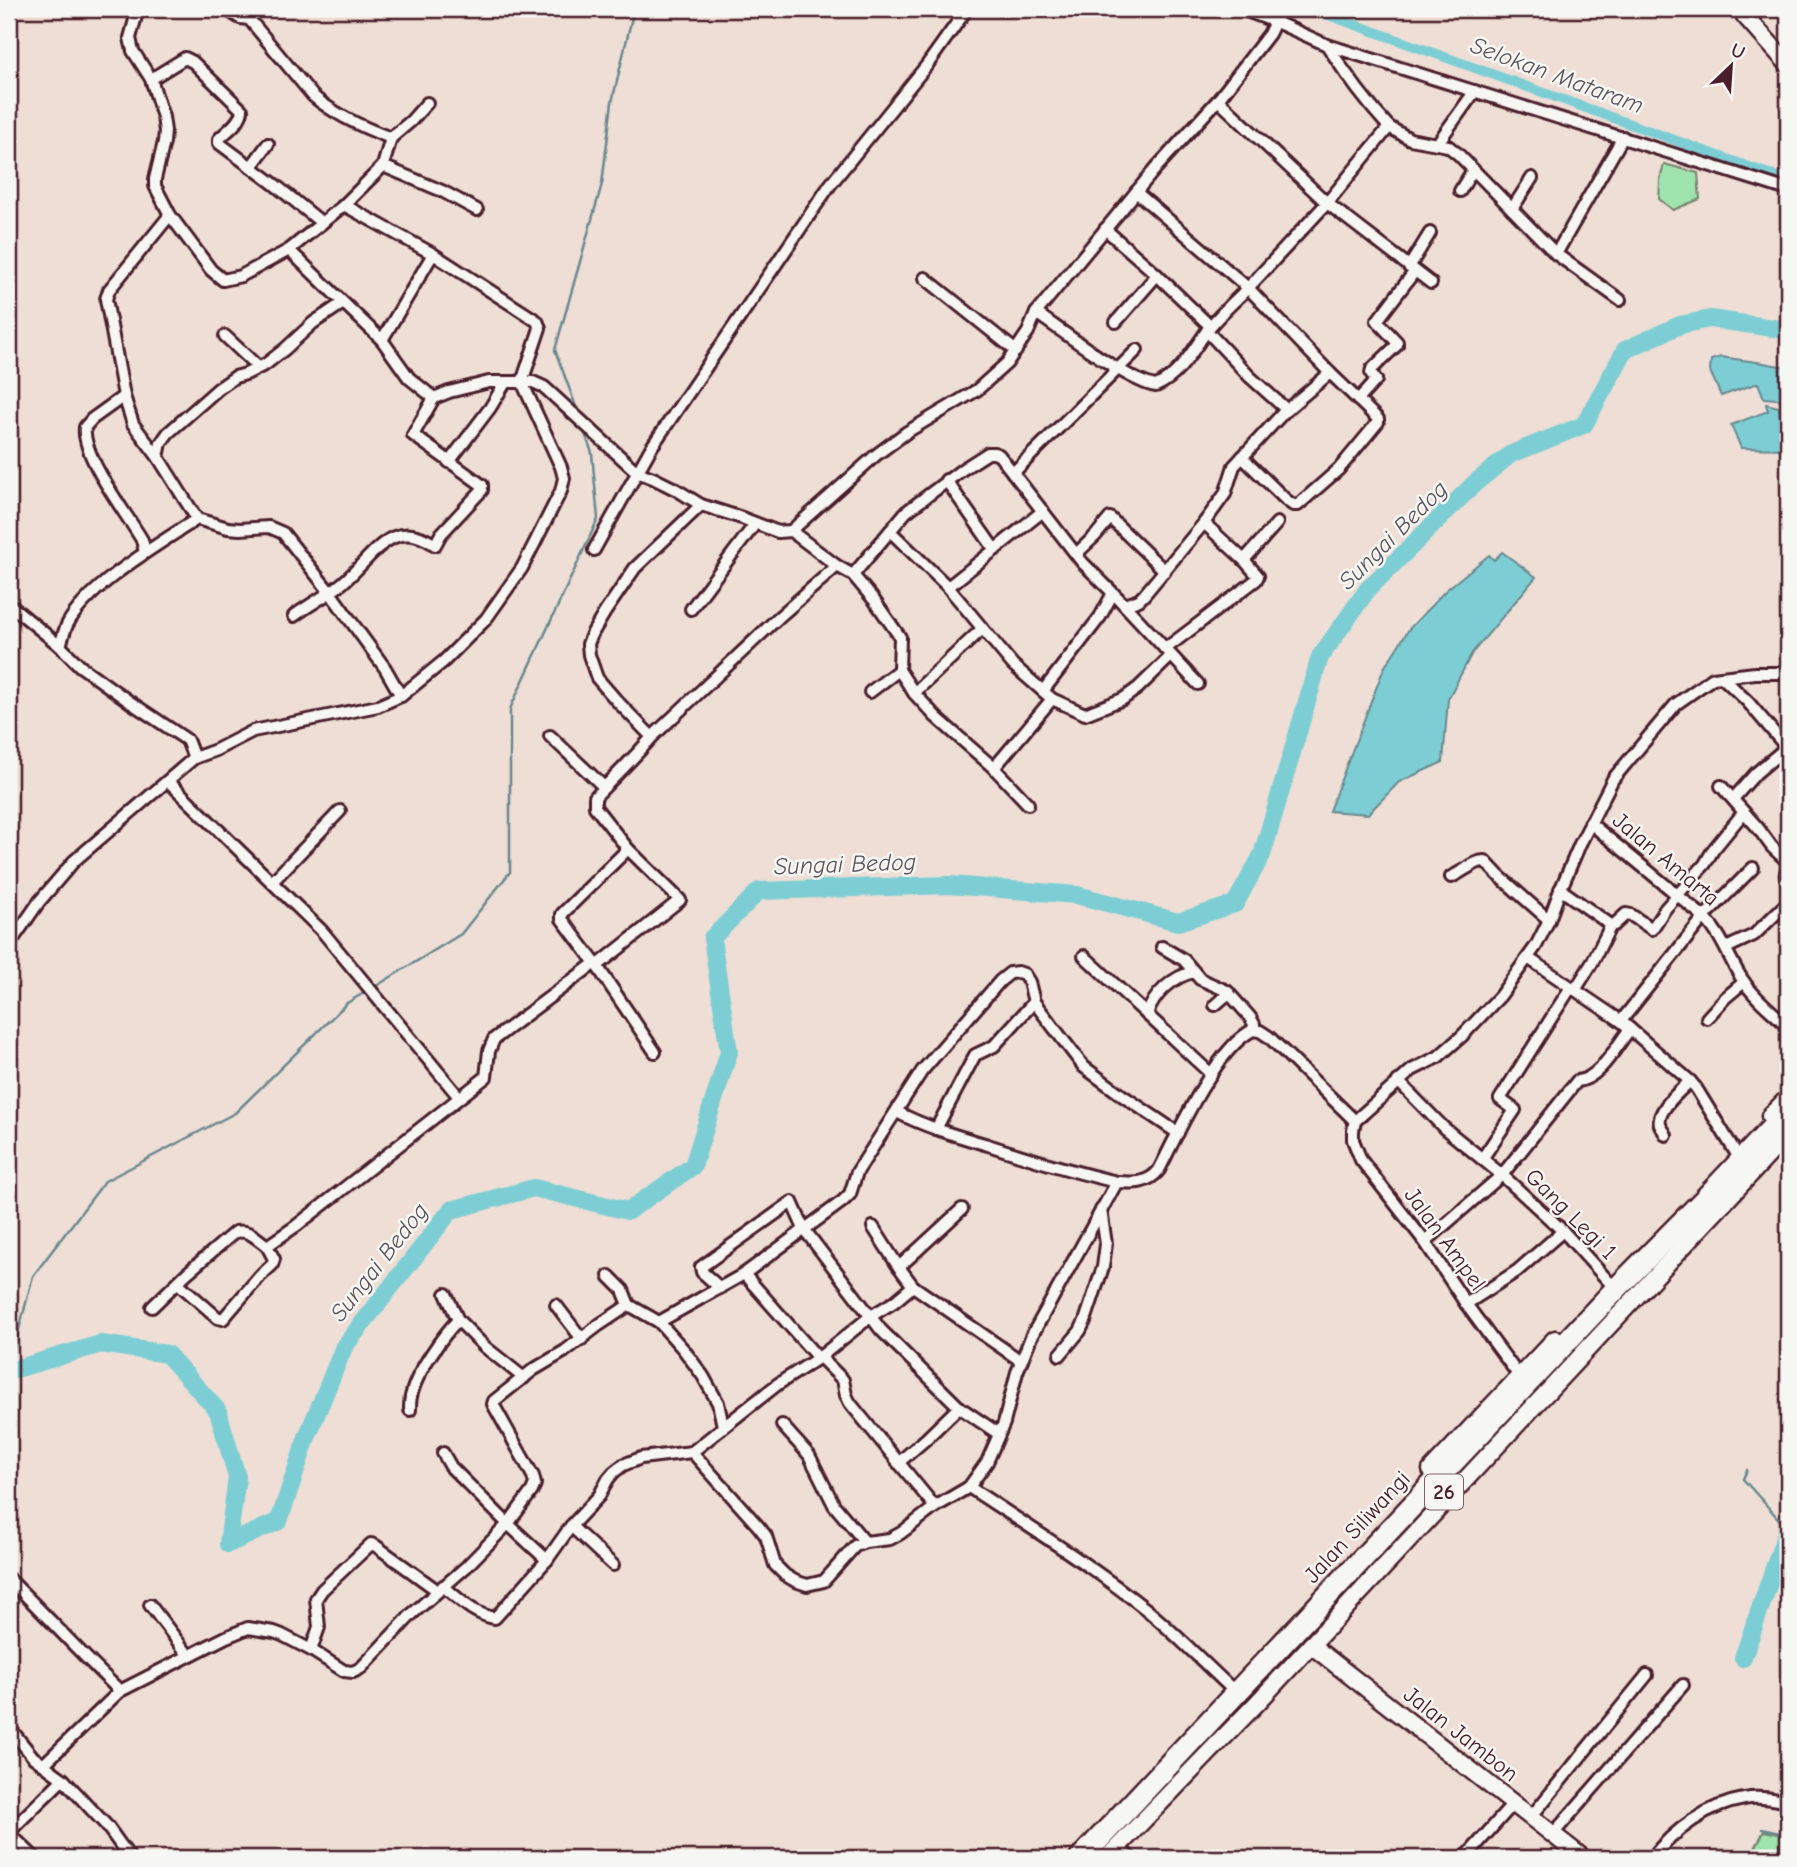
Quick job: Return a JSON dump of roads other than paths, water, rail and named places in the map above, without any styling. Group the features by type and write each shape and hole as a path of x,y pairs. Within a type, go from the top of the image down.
{"highway":[{"name":"Jalan Siliwangi","path":"1081,1858 1609,1288 1688,1224 1765,1141 1788,1111"},
{"name":"Jalan Siliwangi","path":"1765,1141 1788,1124"},
{"name":"Jalan Siliwangi","path":"1098,1858 1665,1261 1688,1224"}],"street":[{"path":"138,9 130,38 133,51 151,79 165,131 155,186 170,215 211,270 223,280 241,276 289,250 344,205 383,166 391,138 428,103"},
{"path":"226,9 240,18 253,15 313,96 323,104 391,138"},
{"path":"594,550 651,448 830,185 927,65 967,9"},
{"path":"1241,9 1278,16 1327,45 1788,190"},
{"path":"1742,9 1745,16 1786,58"},
{"path":"294,616 340,585 383,544 397,535 408,533 435,545 482,485 413,435 434,398 449,391 489,382 533,382 544,387 637,472 677,490 701,505 778,532 791,531 876,454 977,390 1007,363 1016,352 1036,313 1165,157 1218,100 1269,34 1278,16"},
{"path":"1327,45 1355,88 1389,127 1410,139 1448,146 1556,254 1620,300"},
{"path":"151,79 185,58 193,62 242,110 239,120 219,141 222,145 321,223"},
{"path":"1437,144 1475,91"},
{"path":"1218,100 1327,203 1431,283"},
{"path":"1036,313 1118,368 1146,384 1160,384 1184,363 1209,329 1327,203 1389,127"},
{"path":"1556,254 1623,137"},
{"path":"251,166 268,144"},
{"path":"383,166 442,191 477,210"},
{"path":"1460,191 1473,170"},
{"path":"1512,209 1532,178"},
{"path":"1136,192 1248,288 1378,419 1377,424 1339,469 1298,505 1286,500 1242,457"},
{"path":"9,945 39,902 74,861 194,758 253,731 378,706 444,661 486,619 522,568 562,491 564,478 561,467 522,382 540,328 539,323 433,254 344,205"},
{"path":"170,215 109,290 106,299 124,396 133,424 158,457 197,519 228,528 269,527 283,533 329,591 385,668 399,692"},
{"path":"1105,229 1157,275 1250,377 1287,410"},
{"path":"1357,400 1376,380 1371,373 1372,369 1397,345 1377,321 1412,269 1430,233"},
{"path":"289,250 382,340 409,378 434,398"},
{"path":"382,340 433,254"},
{"path":"1116,321 1157,275"},
{"path":"925,278 1016,352"},
{"path":"158,457 161,443 168,433 219,388 278,355 313,323 343,303"},
{"path":"225,337 258,367"},
{"path":"1013,473 1137,350"},
{"path":"1125,605 1144,595 1204,523 1225,494 1231,472 1242,457 1287,410 1330,373"},
{"path":"449,462 505,383"},
{"path":"124,396 85,427 85,441 95,464 142,540 145,552"},
{"path":"853,575 906,512 946,480 988,453 994,453 1013,473 1076,554 1198,684"},
{"path":"946,480 995,550"},
{"path":"652,737 597,678 589,655 589,644 605,612 635,568 701,505"},
{"path":"948,587 1043,511"},
{"path":"1076,554 1110,518 1165,570"},
{"path":"60,646 67,626 90,595 145,552 197,519"},
{"path":"890,531 948,587 1013,665 1048,695 1086,714 1123,699 1138,688 1168,652 1256,580 1256,572 1204,523"},
{"path":"1244,560 1277,523"},
{"path":"691,609 755,524"},
{"path":"791,531 853,575 901,640 900,670 914,693 1028,804"},
{"path":"267,1247 486,1077 489,1051 494,1040 680,900 628,849 595,807 595,797 652,737 837,566"},
{"path":"994,768 1048,695 1061,666 1100,617 1113,593"},
{"path":"9,604 80,666 187,740 194,758"},
{"path":"914,693 982,629"},
{"path":"870,692 900,670"},
{"path":"897,1112 936,1129 1073,1172 1117,1182 1137,1183 1152,1179 1159,1170 1212,1074 1231,1048 1245,1034 1254,1030 1269,1037 1356,1121 1412,1070 1438,1057 1500,996 1528,958 1549,920 1560,889 1613,779 1676,704 1713,678 1788,673"},
{"path":"1722,677 1788,748 1756,774 1733,799"},
{"path":"550,736 604,787"},
{"path":"168,781 322,930 460,1097"},
{"path":"1721,786 1788,864 1788,882"},
{"path":"272,882 340,811"},
{"path":"1482,1159 1515,1110 1500,1099 1592,963 1611,925 1615,925 1626,914 1653,929 1665,908 1705,864 1744,812"},
{"name":"Jalan Amarta","path":"1590,823 1716,929 1744,982 1764,1006 1788,1026"},
{"path":"628,849 562,914 562,919 655,1052"},
{"path":"1451,877 1479,861 1485,861 1549,920"},
{"path":"1424,1242 1502,1175 1577,1081 1586,1080 1596,1073 1625,1025 1704,917 1753,868"},
{"path":"1560,889 1611,925"},
{"path":"1726,947 1754,935 1788,902"},
{"path":"1162,947 1184,960 1200,979 1228,993 1250,1017 1254,1030"},
{"path":"1084,956 1212,1074"},
{"path":"1528,958 1625,1025 1690,1081 1736,1153"},
{"path":"659,1322 744,1274 843,1201 850,1194 858,1172 922,1071 1000,981 1014,972 1024,974 1034,1002 1084,1067 1178,1133"},
{"path":"1147,1014 1156,997 1171,983 1194,972"},
{"path":"1707,1018 1744,982"},
{"path":"1215,1004 1228,993"},
{"path":"936,1129 975,1055 994,1046 1034,1002"},
{"name":"Gang Legi 1","path":"1398,1081 1444,1128 1502,1175 1563,1231 1609,1288"},
{"path":"1667,1135 1659,1121 1673,1097 1690,1081"},
{"path":"1665,1261 1765,1141 1788,1098"},
{"name":"Jalan Ampel","path":"1356,1121 1353,1140 1361,1160 1424,1242 1519,1376"},
{"path":"1069,1858 1177,1752 1230,1687 1519,1376 1609,1288 1736,1153 1788,1134"},
{"path":"692,1452 766,1536 775,1565 795,1581 807,1585 824,1581 855,1546 890,1539 901,1533 935,1507 969,1487 987,1462 1004,1423 1031,1337 1117,1182"},
{"path":"720,1288 702,1272 701,1267 792,1202 804,1229 881,1330 959,1407 999,1434"},
{"path":"899,1267 962,1209"},
{"path":"1060,1355 1086,1321 1103,1267 1106,1244 1101,1210"},
{"path":"873,1227 913,1286 1021,1362"},
{"path":"152,1307 186,1274 235,1232 244,1230 252,1234 267,1247 274,1259 272,1265 223,1319 218,1318 178,1283"},
{"path":"1466,1304 1517,1271 1563,1231"},
{"path":"744,1274 843,1380 850,1403 935,1507"},
{"path":"609,1276 623,1290 629,1305 659,1322 684,1350 718,1403 723,1426"},
{"path":"310,1650 319,1627 316,1599 322,1590 371,1544 475,1612 495,1618 547,1560 571,1526 600,1496 614,1472 640,1458 692,1452 778,1384 819,1357 913,1286"},
{"path":"446,1294 458,1320 485,1347 524,1378"},
{"path":"556,1305 582,1339"},
{"path":"44,1764 120,1691 248,1628 274,1632 344,1671 353,1672 361,1668 412,1614 466,1567 508,1524 532,1492 535,1484 533,1476 493,1404 496,1398 629,1305"},
{"path":"1131,1858 1112,1852 1311,1645 1611,1318"},
{"path":"410,1410 411,1395 417,1380 448,1330 458,1320"},
{"path":"898,1462 926,1440 959,1407"},
{"path":"782,1425 809,1455 834,1505 865,1542"},
{"path":"443,1453 451,1467 547,1560"},
{"path":"969,1487 1146,1609 1230,1687"},
{"path":"571,1526 613,1565"},
{"path":"9,1579 120,1691"},
{"path":"150,1605 189,1656"},
{"name":"Jalan Jambon","path":"1311,1645 1583,1858"},
{"path":"1531,1817 1647,1675"},
{"path":"1553,1834 1683,1685"},
{"path":"9,1727 33,1756 63,1779 107,1826 130,1858"},
{"path":"35,1858 9,1833 63,1779"},
{"path":"1652,1858 1686,1826 1708,1810 1744,1799 1767,1798 1788,1802"},
{"path":"1465,1858 1513,1804"}],"water":[{"path":"1721,357 1788,368 1788,400 1764,398 1758,383 1721,396 1710,371 1711,360"},
{"path":"1766,404 1779,407 1780,416 1788,423 1788,449 1741,448 1731,425 1768,411"},
{"path":"1502,552 1536,577 1472,653 1448,699 1443,762 1399,782 1368,814 1329,811 1384,668 1409,629 1446,590 1489,555 1494,560"}],"waterway":[{"path":"578,412 555,350 602,184 612,102 634,9"},
{"name":"Selokan Mataram","path":"1312,9 1788,181"},
{"name":"Sungai Bedog","path":"9,1371 101,1344 167,1354 218,1411 237,1477 228,1544 279,1521 307,1437 344,1347 451,1210 534,1188 628,1211 693,1166 729,1052 712,938 759,891 950,885 1077,895 1178,922 1235,904 1262,855 1320,657 1368,589 1475,483 1511,454 1584,425 1625,350 1680,325 1710,319 1788,330"},
{"path":"373,988 461,934 510,872 510,709 598,519 592,453 583,428"},
{"path":"9,1368 33,1276 105,1181 235,1113 347,1003 367,991"},
{"path":"1747,1470 1743,1479 1784,1525"},
{"path":"1743,1658 1788,1528"},
{"path":"1762,1829 1788,1835"}]}
